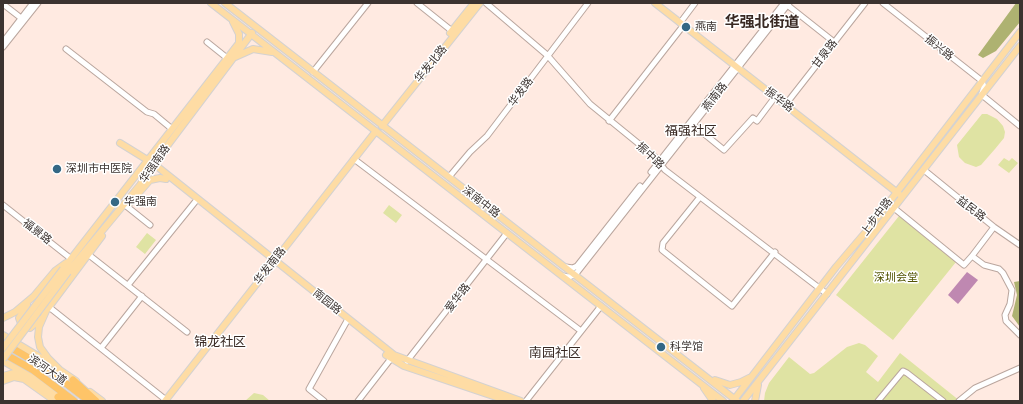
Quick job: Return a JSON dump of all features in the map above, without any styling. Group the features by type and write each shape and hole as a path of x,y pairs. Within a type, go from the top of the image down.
{"highway":[{"name":"滨河大道","path":"3,343 46,368 89,401"},
{"name":"滨河大道","path":"3,352 33,370 74,401"},
{"path":"73,380 96,401"}],"main road":[{"name":"深南中路","path":"210,3 723,401"},
{"name":"深南中路","path":"224,3 705,375 735,400"},
{"name":"华发北路","path":"381,125 474,3"},
{"name":"华发北路","path":"381,125 480,3"},
{"name":"振华路","path":"655,3 903,197"},
{"name":"华强南路","path":"3,348 65,271 111,223 144,180 230,58 239,43 239,34 232,19"},
{"path":"249,22 252,29 251,35"},
{"name":"上步中路","path":"735,400 820,288 1020,32"},
{"name":"华强南路","path":"3,360 65,271 70,259 138,175 172,129 230,58 251,35"},
{"name":"上步中路","path":"743,401 1020,46"},
{"path":"230,58 253,49 276,54"},
{"name":"华发南路","path":"166,400 376,131"},
{"name":"南园路","path":"120,143 148,161 195,202 273,262"},
{"path":"124,205 135,198 150,180 166,177 161,163 164,150"},
{"path":"138,175 144,180"},
{"name":"南园路","path":"166,177 404,366 508,401"},
{"path":"70,259 55,271 20,315 20,323 24,327 30,328 47,309 89,255 111,223"},
{"path":"3,318 15,312 34,296"},
{"path":"47,309 37,333 39,342 48,358 60,370"},
{"path":"3,335 30,350 102,401"},
{"name":"南园路","path":"392,357 521,401"},
{"path":"3,360 59,400"},
{"path":"3,376 18,373 32,380"},
{"path":"705,375 730,385 742,382 752,377"},
{"path":"3,381 18,377 32,380"},
{"path":"755,401 755,395 760,380"},
{"path":"702,384 713,401"}],"street":[{"path":"3,42 33,3"},
{"path":"3,48 38,3"},
{"path":"313,72 368,3"},
{"path":"417,3 452,31"},
{"name":"振中路","path":"486,3 547,55 586,100 609,121 661,163 666,170 827,294"},
{"name":"华发路","path":"450,177 470,152 487,136 522,91 547,55 588,3"},
{"path":"609,121 682,24 695,3"},
{"path":"787,3 834,42"},
{"name":"燕南路","path":"575,275 691,124 787,3"},
{"name":"甘泉路","path":"786,104 865,3"},
{"name":"振兴路","path":"883,3 982,82"},
{"path":"3,4 21,18"},
{"path":"207,42 230,58"},
{"path":"66,48 147,112 154,114 172,129"},
{"path":"982,82 984,87 981,96 1020,126"},
{"path":"691,124 724,150 753,118 757,121 775,97"},
{"path":"354,160 581,331"},
{"name":"燕南路","path":"562,265 573,268 578,266 661,163"},
{"name":"益民路","path":"924,170 994,227 1020,245"},
{"path":"700,197 663,243 662,250 732,306 774,252"},
{"path":"128,285 195,202"},
{"path":"124,205 150,225"},
{"name":"福景路","path":"3,206 70,259"},
{"path":"894,208 964,265 994,227"},
{"name":"爱华路","path":"407,362 508,233"},
{"path":"89,255 187,332"},
{"path":"972,256 984,265 999,269 1006,277 1012,290 1012,297 1004,315 1006,321 1020,335"},
{"path":"562,276 569,277 575,275"},
{"path":"101,348 142,296"},
{"path":"526,401 600,306"},
{"path":"47,309 101,348 166,400"},
{"path":"324,401 309,389 347,321"},
{"path":"358,401 392,357"},
{"path":"959,401 975,388 1020,368"},
{"path":"878,401 902,371 908,373 943,401"}],"green space":[{"path":"1016,3 1020,3 1020,22 996,51 983,58 978,55"},
{"path":"982,114 987,114 997,119 1003,126 1005,132 1004,138 995,149 981,165 976,167 965,163 959,157 957,145"},
{"path":"1004,158 1009,161 1012,158 1018,163 1009,173 998,165"},
{"path":"389,205 402,215 396,223 383,213"},
{"name":"深圳会堂","path":"899,216 956,262 893,340 836,295"},
{"path":"147,233 156,240 145,254 136,247"},
{"path":"1020,281 1020,327 1012,316 1017,295 1014,282"},
{"path":"859,343 865,345 878,356 866,372 878,382 900,353 960,401 764,401 769,383 789,357 810,374 814,373 847,347"},
{"path":"254,393 263,395 270,401 245,401"}],"shaded area":[{"path":"967,272 978,280 958,304 948,295"}],"place":[{"name":"燕南","path":"686,27"},
{"name":"深圳市中医院","path":"57,169"},
{"name":"华强南","path":"115,202"},
{"name":"科学馆","path":"661,347"}],"district":[{"name":"华强北街道","path":"762,23"},
{"name":"福强社区","path":"691,131"},
{"name":"锦龙社区","path":"220,342"},
{"name":"南园社区","path":"555,353"}]}
